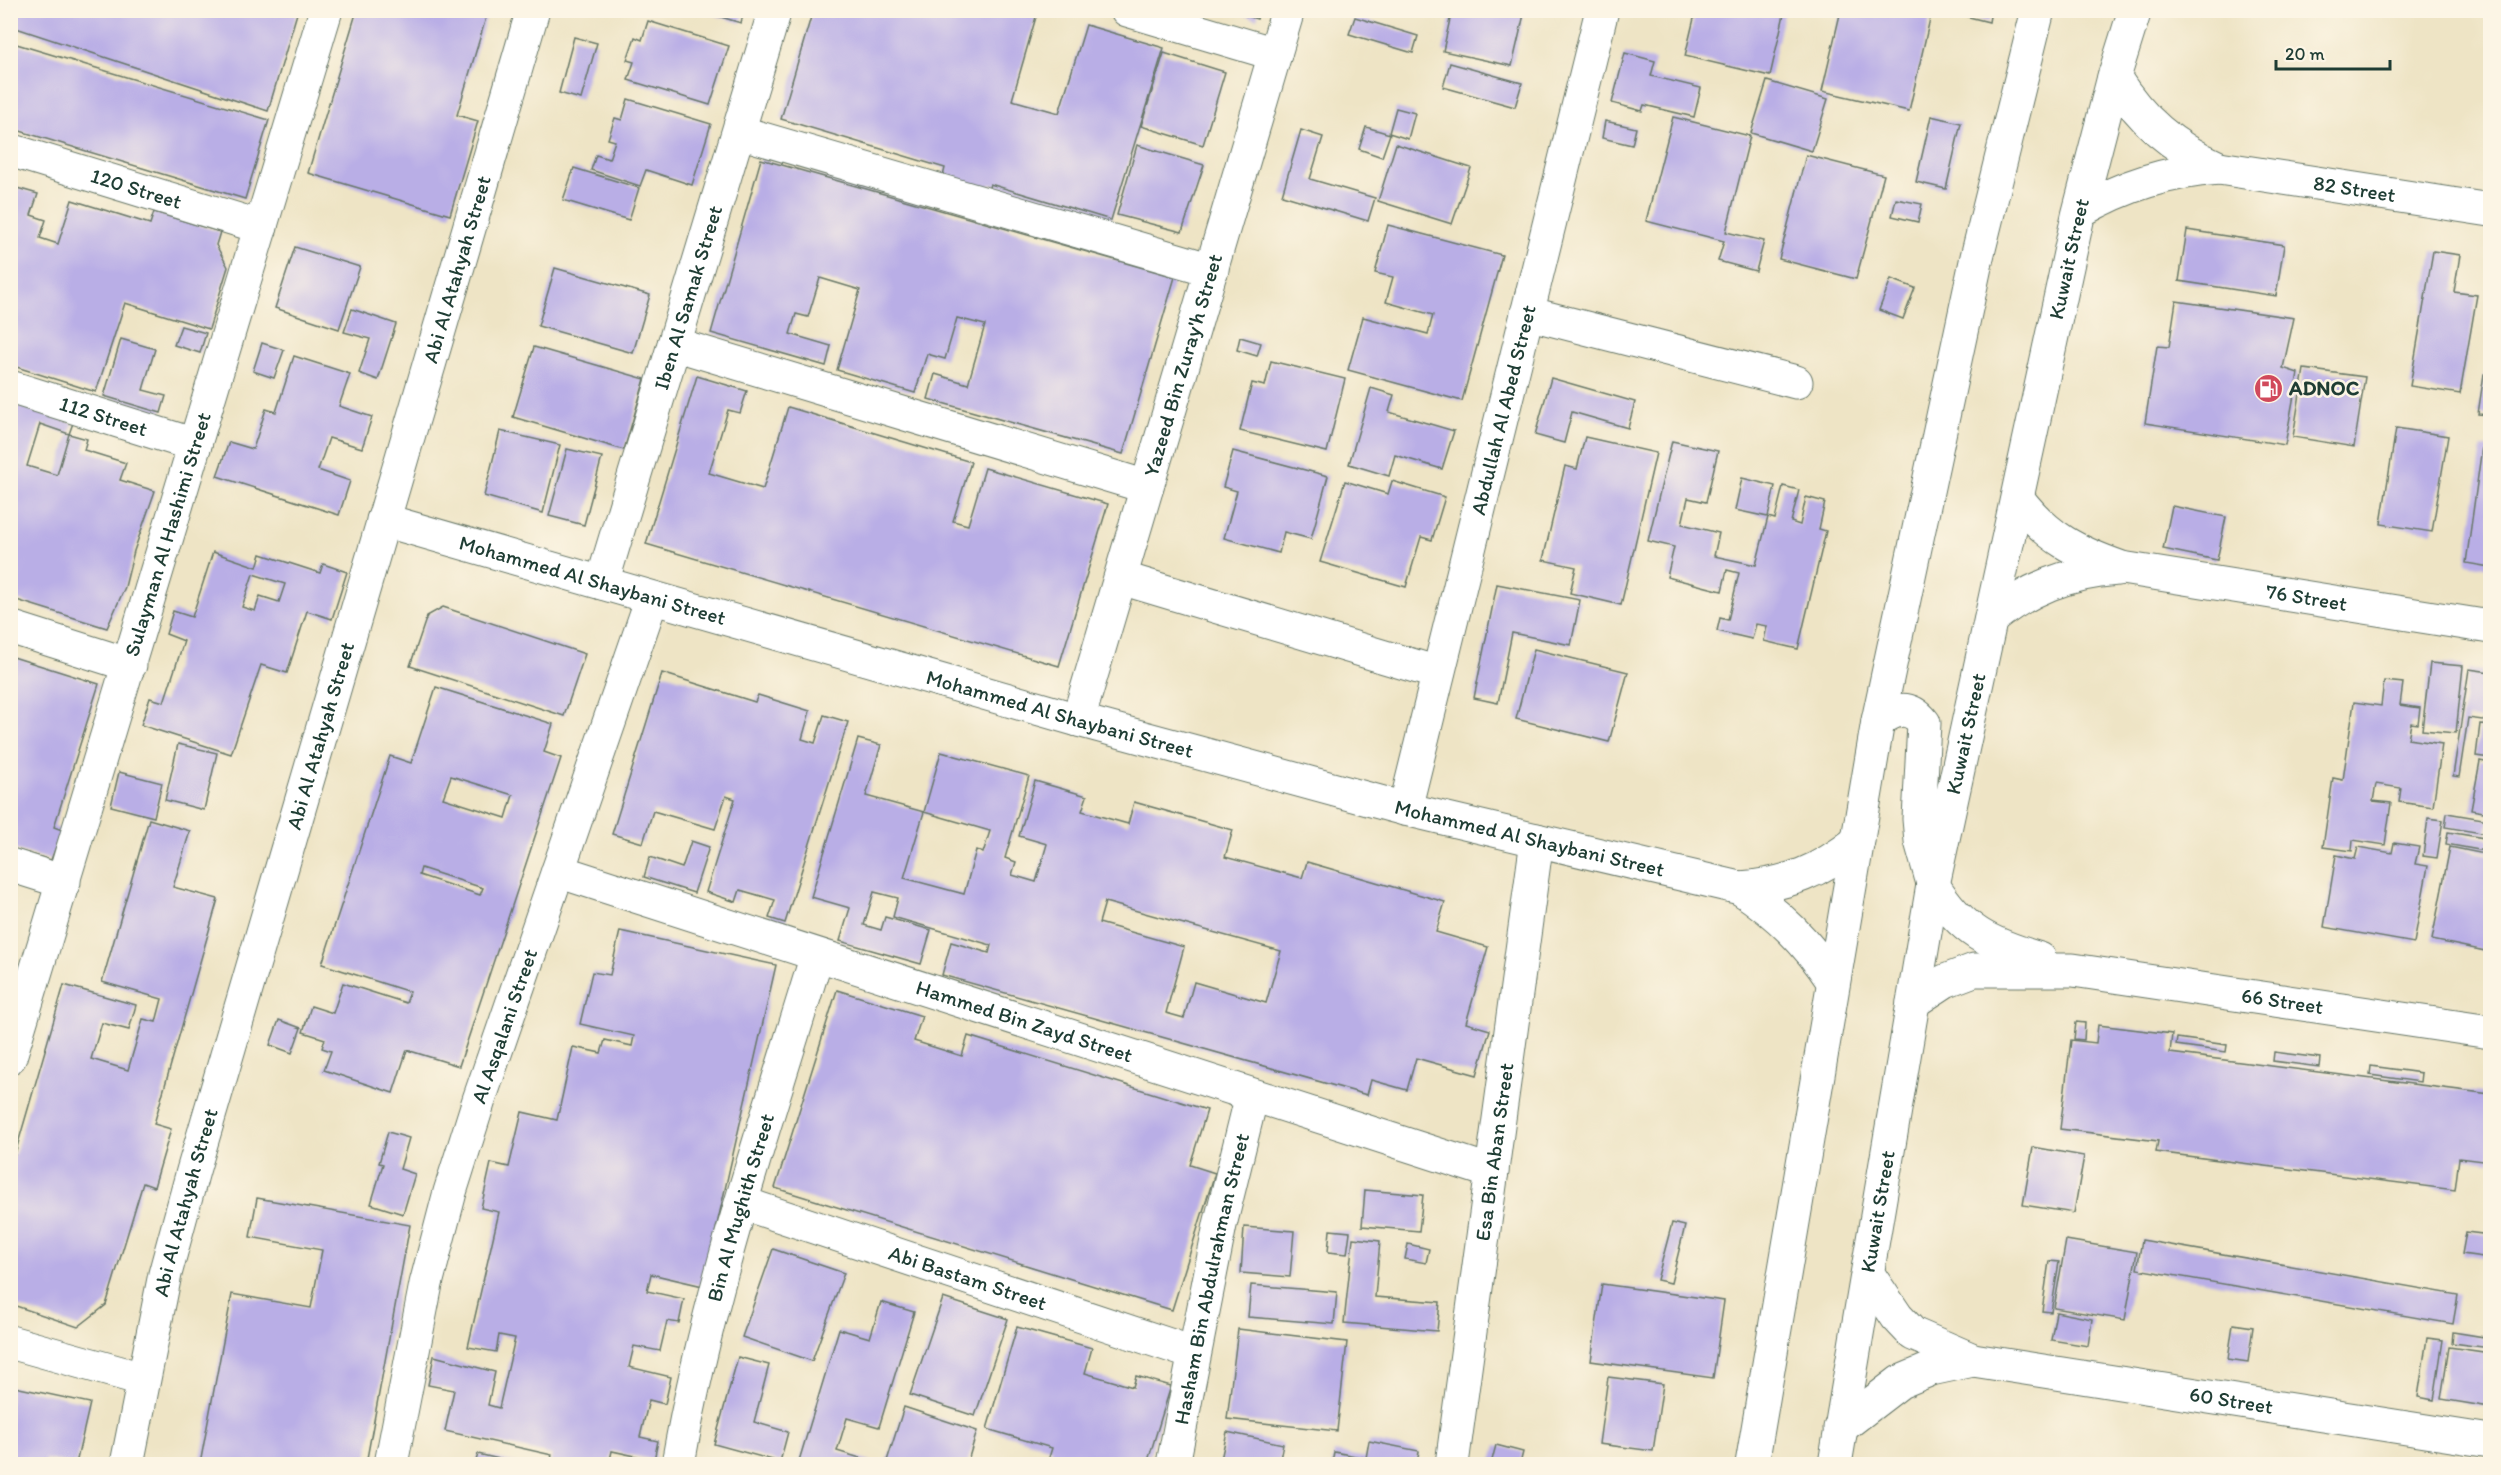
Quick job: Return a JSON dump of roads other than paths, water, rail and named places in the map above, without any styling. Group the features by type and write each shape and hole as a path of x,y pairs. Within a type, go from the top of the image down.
{"street":[{"name":"Sulayman Al Hashimi Street","path":"10,1057 326,10"},
{"name":"Abi Al Atahyah Street","path":"127,1464 142,1379 165,1274 193,1171 533,10"},
{"name":"Iben Al Samak Street","path":"602,583 775,10"},
{"path":"1127,10 1275,54"},
{"name":"Yazeed Bin Zuray'h Street","path":"1078,720 1288,10"},
{"name":"Abdullah Al Abed Street","path":"1405,809 1602,10"},
{"path":"1752,1464 1878,721 1977,257 2038,10"},
{"name":"Kuwait Street","path":"1835,1464 1933,885 2080,211 2114,77 2135,10"},
{"name":"82 Street","path":"2114,77 2129,101 2162,135 2193,157 2219,168"},
{"path":"739,132 1212,270"},
{"name":"120 Street","path":"10,150 261,228"},
{"name":"82 Street","path":"2080,211 2112,193 2146,179 2182,171 2219,168 2490,210"},
{"path":"1527,313 1796,382"},
{"path":"674,344 1147,487"},
{"name":"112 Street","path":"10,387 195,445"},
{"name":"76 Street","path":"2018,499 2041,526 2068,547 2122,568 2490,627"},
{"name":"Mohammed Al Shaybani Street","path":"383,520 1078,720 1405,809 1740,888 1772,886 1803,876 1832,861 1858,841"},
{"name":"76 Street","path":"1991,619 2007,605 2045,584 2085,572 2122,568"},
{"path":"1121,578 1438,673"},
{"name":"Al Asqalani Street","path":"391,1464 426,1284 450,1192 479,1100 652,598"},
{"path":"10,627 130,665"},
{"path":"1878,721 1899,709 1909,710 1924,723 1919,819 1921,841 1933,885"},
{"name":"Esa Bin Aban Street","path":"1452,1464 1537,840"},
{"path":"10,865 64,882"},
{"name":"Hammed Bin Zayd Street","path":"558,871 1492,1172"},
{"name":"66 Street","path":"1933,885 1962,923 1981,938 2002,948 2073,970"},
{"name":"Mohammed Al Shaybani Street","path":"1740,888 1793,928 1815,953 1833,981"},
{"name":"Bin Al Mughith Street","path":"678,1464 701,1347 817,955"},
{"name":"66 Street","path":"1913,1002 1945,981 1974,970 2073,970 2490,1032"},
{"name":"Hasham Bin Abdulrahman Street","path":"1173,1464 1194,1353 1251,1095"},
{"name":"Abi Bastam Street","path":"742,1203 1194,1353"},
{"name":"60 Street","path":"1868,1274 1897,1317 1913,1334 1973,1360 2490,1441"},
{"path":"10,1342 142,1379"},
{"name":"60 Street","path":"1840,1428 1900,1382 1931,1369 1973,1360"}],"place":[{"name":"ADNOC","path":"2268,388"}]}
